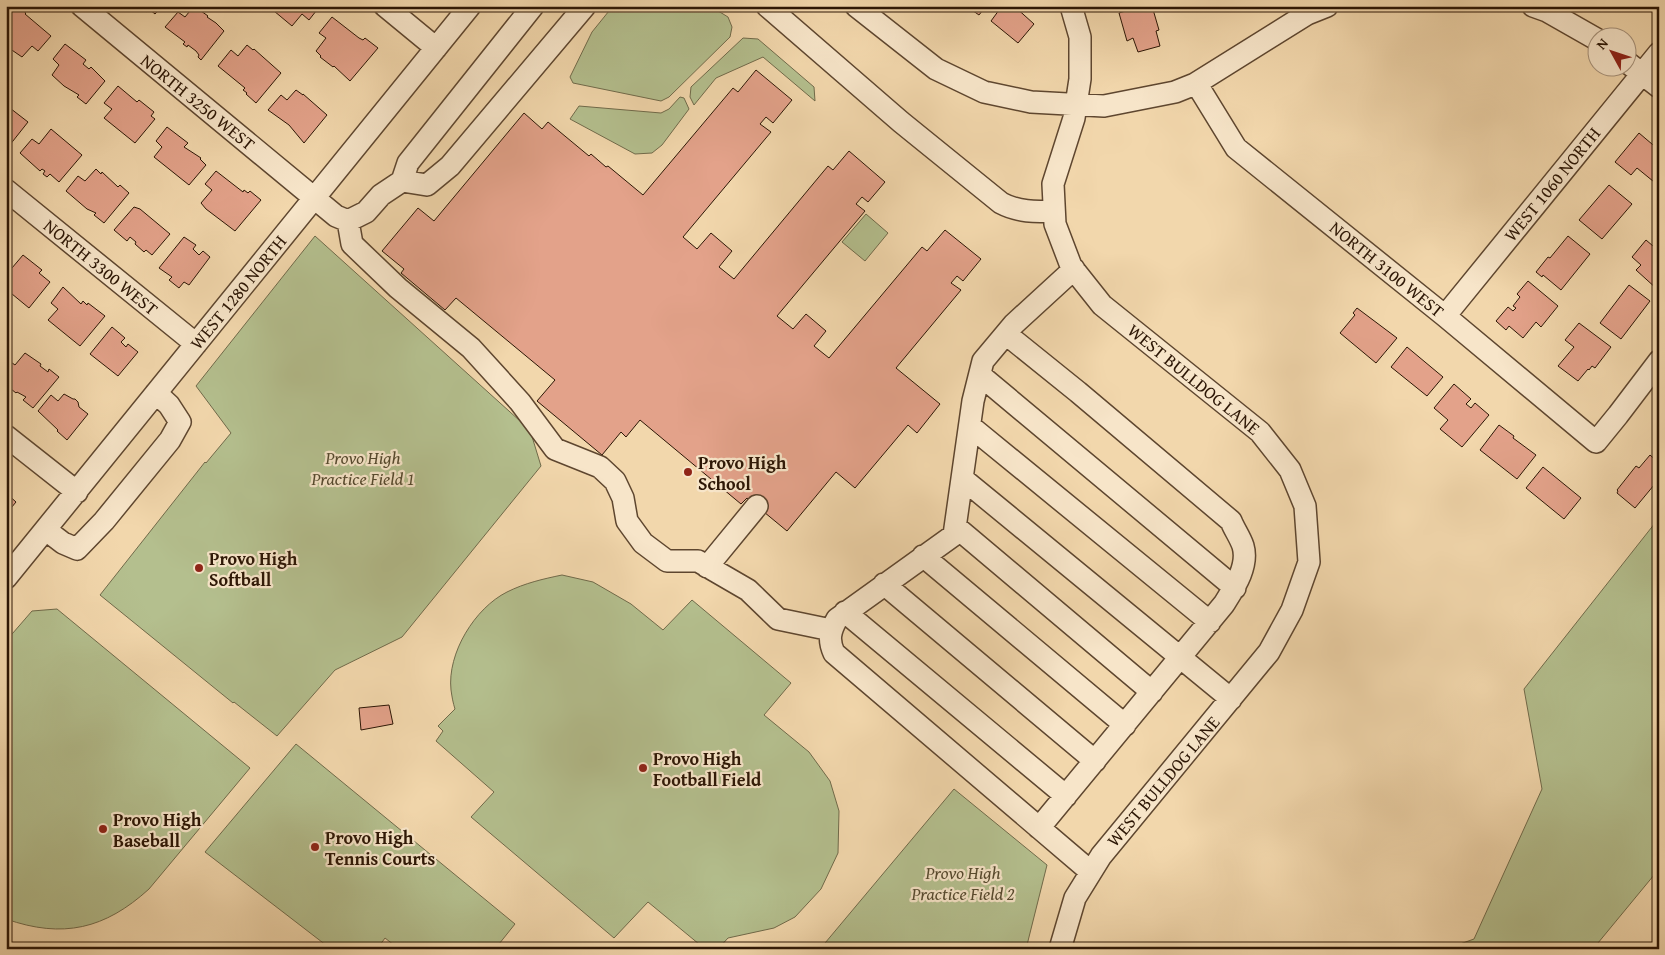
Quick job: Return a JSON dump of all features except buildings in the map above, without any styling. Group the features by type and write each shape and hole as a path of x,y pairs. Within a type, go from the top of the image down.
{"street":[{"name":"NORTH 3250 WEST","path":"82,6 336,216 348,221"},
{"path":"385,6 436,48"},
{"name":"WEST 1280 NORTH","path":"6,578 470,6"},
{"path":"533,6 408,162 402,181 381,195 366,212 348,221 352,244 398,288 471,348 520,402 555,449 600,467 615,481 623,498 627,521 643,543 667,560 698,561 748,590 778,620 831,630"},
{"path":"402,181 427,185 450,166 585,6"},
{"path":"767,6 900,122 1001,202 1010,207 1033,212 1054,210"},
{"path":"856,6 936,69 984,92 1031,102 1075,106 1104,106 1175,92 1195,84 1307,14 1327,6"},
{"path":"1071,6 1080,37 1080,79 1075,106"},
{"path":"1533,6 1588,35"},
{"name":"WEST 1060 NORTH","path":"1638,66 1659,53"},
{"path":"1638,70 1659,87"},
{"name":"WEST 1060 NORTH","path":"1445,316 1627,78"},
{"name":"NORTH 3100 WEST","path":"1195,84 1236,148 1445,316 1596,442 1659,361"},
{"name":"WEST BULLDOG LANE","path":"1060,949 1075,898 1101,856 1269,652 1292,610 1309,562 1306,506 1290,470 1260,432 1102,304 1071,266 1055,224 1053,184 1074,118 1075,106"},
{"name":"NORTH 3300 WEST","path":"6,190 196,344"},
{"path":"1074,269 1014,324 983,362 973,401 954,535 837,619 831,630 830,644 834,653 1091,872"},
{"path":"1006,334 1231,521 1243,546 1244,556 1235,588 1224,604 1039,828"},
{"path":"980,375 1235,588"},
{"path":"46,530 63,543 77,549 110,514 170,440 180,422 169,405 156,393"},
{"path":"970,426 1210,622"},
{"path":"6,436 77,492"},
{"path":"963,479 1231,699"},
{"path":"708,567 757,506"},
{"path":"956,527 1152,692"},
{"path":"923,556 1125,725"},
{"path":"884,584 1095,761"},
{"path":"845,612 1066,796"}],"green space":[{"path":"613,6 710,6 728,17 732,27 730,37 669,97 661,101 573,83 570,77 592,32"},
{"path":"743,38 758,39 814,87 815,101 763,57 716,78 694,105 690,97 691,87"},
{"path":"680,97 684,98 689,109 662,145 652,153 635,154 570,119 579,106 661,113 669,109"},
{"path":"866,214 888,233 865,261 842,242"},
{"name":"Provo High Practice Field 1","path":"315,236 530,430 541,466 402,637 335,670 277,736 233,703 100,595 205,462 231,433 196,386"},
{"path":"1659,518 1659,869 1593,949 1446,949 1474,939 1542,789 1524,689"},
{"path":"562,575 593,582 631,604 663,630 692,600 791,683 764,715 809,752 830,781 839,811 838,853 821,889 795,917 774,928 728,938 718,949 705,949 648,902 614,938 471,817 494,792 436,741 443,731 438,726 455,709 451,690 451,676 459,647 474,620 495,599 521,586"},
{"name":"Provo High Baseball","path":"57,609 250,768 149,889 133,903 99,921 65,929 27,925 6,919 6,641 32,611"},
{"name":"Provo High Tennis Courts","path":"296,744 515,924 495,949 399,949 385,938 377,949 331,949 205,852"},
{"name":"Provo High Practice Field 2","path":"954,789 1047,865 1026,949 820,949"}],"place":[{"name":"Provo High School","path":"688,472"},
{"name":"Provo High Softball","path":"199,568"},
{"name":"Provo High Football Field","path":"643,768"},
{"name":"Provo High Baseball","path":"103,829"},
{"name":"Provo High Tennis Courts","path":"315,847"}]}
